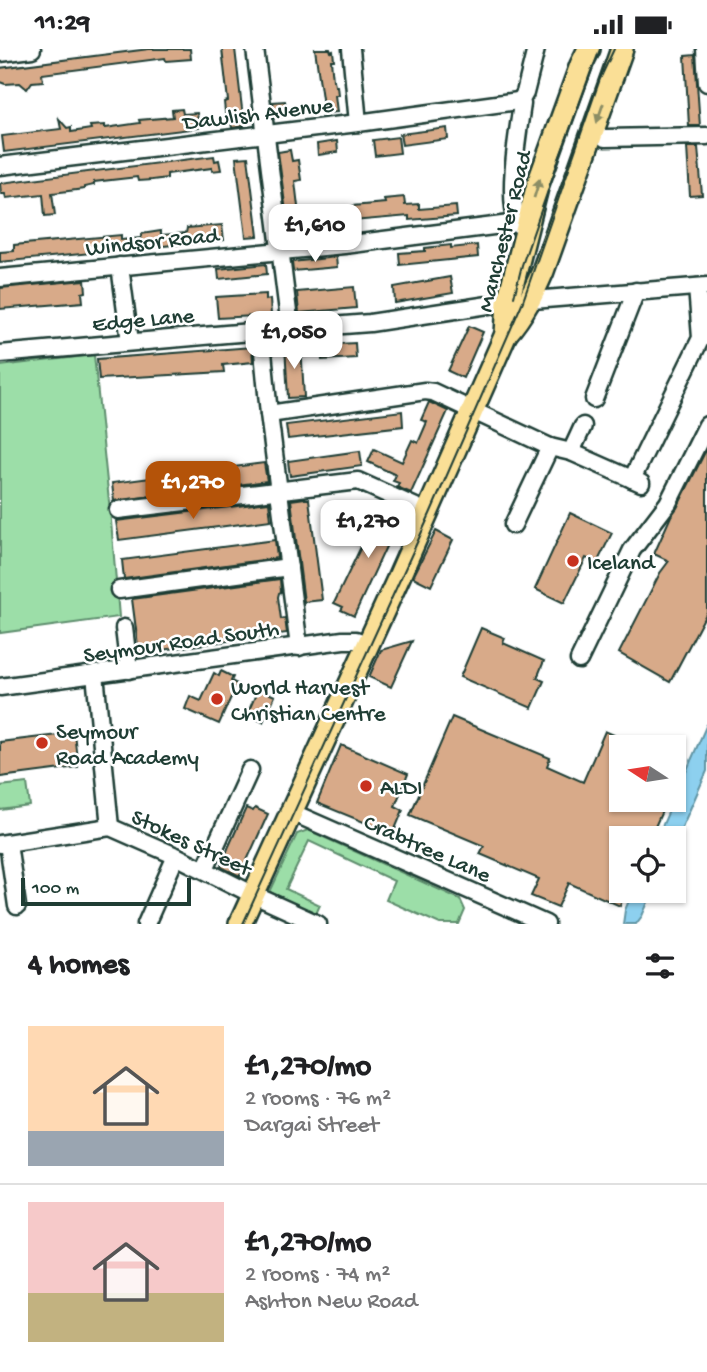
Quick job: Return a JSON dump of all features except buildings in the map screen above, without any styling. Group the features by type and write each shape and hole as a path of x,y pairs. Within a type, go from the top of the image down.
{"main road":[{"name":"Manchester Road","path":"506,334 508,302 522,226 574,82 589,49"},
{"name":"Manchester Road","path":"506,334 518,321 543,271 622,49"},
{"path":"240,924 506,334"}],"street":[{"path":"0,53 32,49"},
{"path":"255,49 290,328"},
{"path":"351,49 358,123"},
{"path":"522,226 514,199 514,175 521,100 536,49"},
{"path":"705,49 707,83"},
{"name":"Dawlish Avenue","path":"0,166 358,123 521,100"},
{"path":"606,138 707,136"},
{"name":"Windsor Road","path":"0,278 344,245 498,225 522,226"},
{"path":"120,266 130,342"},
{"path":"269,414 433,392 550,447 571,452 637,481 701,338 702,286"},
{"name":"Edge Lane","path":"0,355 383,322 508,302 702,286"},
{"path":"594,399 636,292"},
{"path":"261,331 299,647"},
{"path":"579,660 632,550 668,503 707,425"},
{"path":"571,452 583,426"},
{"path":"513,526 550,447"},
{"path":"118,510 358,481 427,512"},
{"path":"118,590 289,567"},
{"path":"124,628 129,670"},
{"name":"Seymour Road South","path":"0,687 344,640 367,644"},
{"path":"95,674 110,827"},
{"path":"205,869 250,770"},
{"name":"Crabtree Lane","path":"291,812 546,924"},
{"name":"Stokes Street","path":"4,843 110,827 318,924"},
{"path":"4,843 18,906"},
{"path":"146,924 176,856"}],"green space":[{"path":"94,355 119,617 0,633 0,366"},
{"path":"27,783 30,806 0,810 0,786"},
{"path":"308,830 460,899 465,910 459,924 440,924 386,900 394,881 309,841 286,889 320,905 316,914 270,892 297,834"}],"water":[{"path":"707,724 707,771 682,826 662,826 668,812 686,812 686,772"},
{"path":"628,903 648,903 636,924 623,924"}],"tram line":[{"path":"514,297 522,265 600,49"},
{"path":"243,924 430,514 523,301 600,79 614,49"}],"place":[{"name":"Iceland","path":"573,561"},
{"name":"World Harvest Christian Centre","path":"217,699"},
{"name":"Seymour Road Academy","path":"42,743"},
{"name":"ALDI","path":"366,786"}]}
